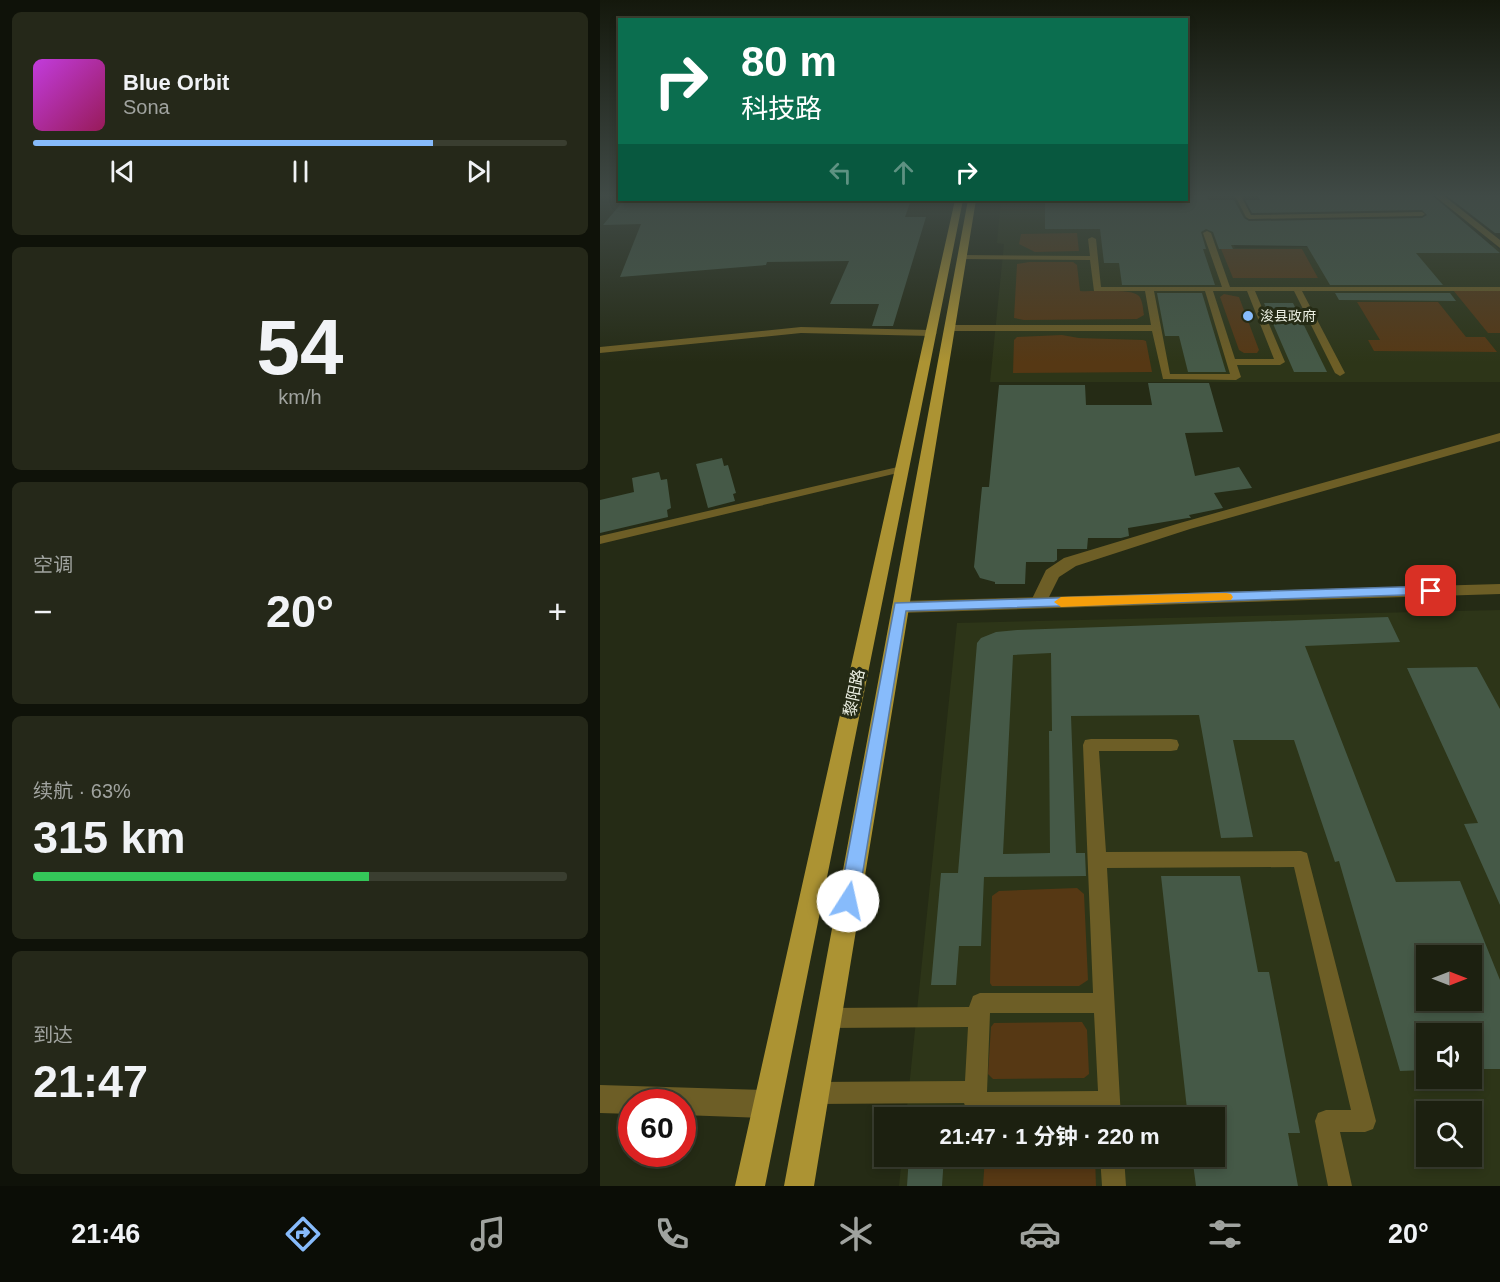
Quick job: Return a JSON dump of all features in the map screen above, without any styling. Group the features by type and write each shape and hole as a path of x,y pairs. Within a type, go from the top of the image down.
{"main road":[{"name":"黎阳路","path":"750,1186 948,251"},
{"name":"黎阳路","path":"799,1186 963,251"}],"street":[{"path":"600,350 801,330 931,333"},
{"path":"1038,603 1052,574 1070,562 1185,526 1500,437"},
{"path":"900,607 1500,589"},
{"path":"600,1099 767,1104"}],"lane":[{"path":"1093,251 1097,289 1500,289"},
{"path":"1214,251 1227,289"},
{"path":"962,258 1094,258"},
{"path":"1149,289 1166,377 1236,377 1208,289"},
{"path":"1231,362 1280,362 1250,289"},
{"path":"1297,290 1340,373"},
{"path":"950,328 1156,328"},
{"path":"600,540 902,469"},
{"path":"1110,1107 1091,746 1171,745"},
{"path":"1097,860 1301,859 1365,1121 1326,1121 1340,1186"},
{"path":"1052,1107 975,1103 980,1003 1104,1003"},
{"path":"827,1018 979,1017"},
{"path":"815,1093 975,1092"},
{"path":"1113,1167 1114,1186"}],"shaded area":[{"name":"浚县政府","path":"1003,251 1500,251 1500,382 990,382"},
{"path":"1222,251 1303,251 1318,278 1233,278"},
{"path":"1073,262 1077,265 1080,291 1120,291 1135,294 1140,298 1144,315 1137,319 1024,320 1014,318 1017,264"},
{"path":"1453,290 1500,290 1500,333 1488,333"},
{"path":"1224,294 1239,297 1259,350 1257,353 1244,353 1239,350 1220,297"},
{"path":"1357,302 1438,302 1466,337 1485,337 1497,352 1374,351 1368,340 1380,340"},
{"path":"1062,335 1146,341 1152,372 1013,373 1014,340 1017,337"},
{"path":"1500,610 1500,1186 899,1186 901,1167 1225,1167 1225,1107 907,1107 957,623"},
{"path":"1077,888 1084,894 1088,980 1079,986 992,986 990,983 992,896 999,891"},
{"path":"1082,1022 1087,1030 1089,1074 1084,1078 993,1079 988,1074 991,1027 994,1023"},
{"path":"984,1167 1095,1167 1096,1186 983,1186"}],"building":[{"path":"630,251 916,251 893,326 872,326 879,304 830,304 849,261 767,262 766,265 620,277"},
{"path":"1103,251 1204,251 1215,285 1122,285 1119,263 1104,263"},
{"path":"1310,251 1500,253 1416,253 1443,285 1330,285"},
{"path":"1157,293 1202,293 1226,372 1188,372 1179,336 1165,336"},
{"path":"1335,293 1450,293 1456,301 1339,300"},
{"path":"1264,303 1293,303 1327,372 1294,372"},
{"path":"1148,383 1209,383 1223,432 1185,433 1195,476 1239,467 1252,488 1214,493 1223,508 1189,515 1191,518 1128,528 1129,536 1121,538 1088,538 1087,549 1057,549 1057,560 1054,562 1026,562 1025,584 995,584 995,582 980,578 974,567 982,487 989,487 999,385 1085,385 1086,405 1152,405"},
{"path":"722,458 724,466 728,465 736,493 733,494 735,501 708,508 696,464"},
{"path":"659,472 661,480 667,479 671,508 667,510 668,517 600,533 600,500 634,492 632,478"},
{"path":"1388,617 1400,642 1305,646 1396,882 1460,881 1500,980 1500,1069 1482,1069 1482,1023 1416,1023 1416,1070 1400,1071 1339,861 1335,862 1294,740 1233,740 1253,837 1221,838 1199,715 1071,716 1076,853 1085,853 1086,876 984,877 981,946 959,946 956,985 931,985 941,873 958,873 977,643 981,638 996,632","holes":["1051,653 1052,731 1049,731 1050,853 1003,854 1013,655"]},
{"path":"1477,667 1500,709 1500,905 1464,824 1478,823 1407,668"},
{"path":"1161,876 1240,876 1258,972 1269,972 1300,1133 1288,1133 1298,1186 1196,1186 1193,1167 1225,1167 1225,1107 1187,1107"},
{"path":"908,1167 943,1167 942,1186 907,1186"}],"slow traffic":[{"path":"1061,602 1226,597"}],"place":[{"name":"浚县政府","path":"1248,316"}],"route":[{"path":"848,901 900,607 1431,591"}]}
